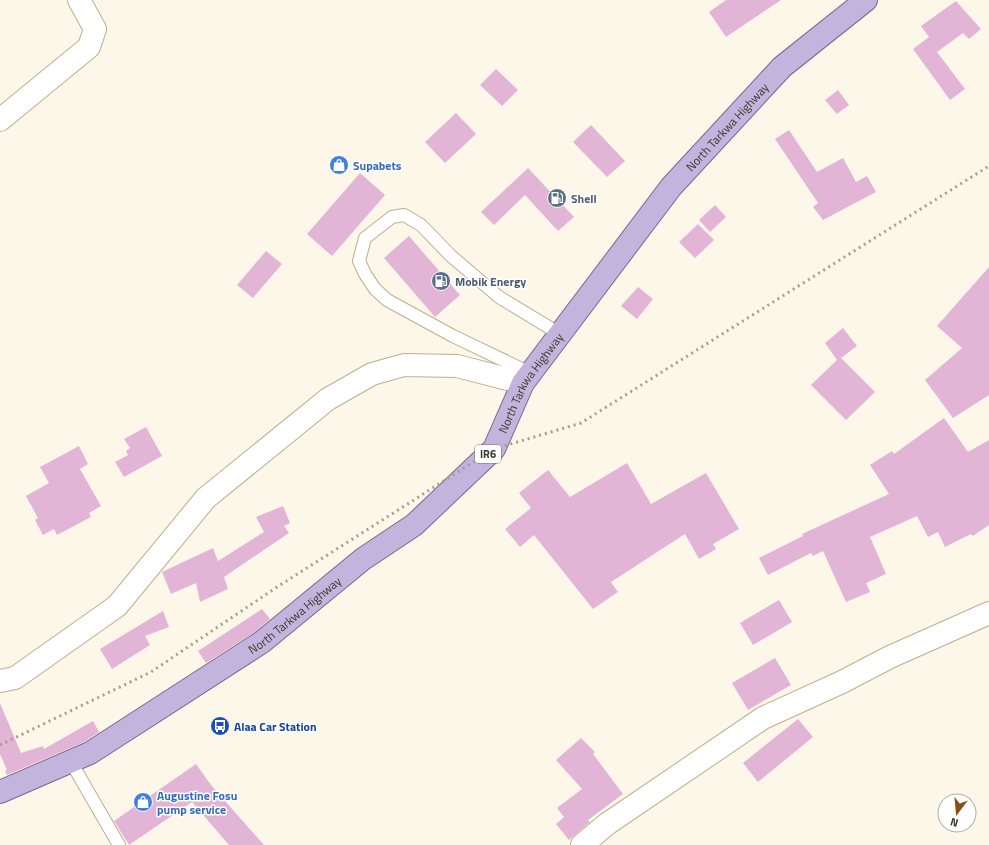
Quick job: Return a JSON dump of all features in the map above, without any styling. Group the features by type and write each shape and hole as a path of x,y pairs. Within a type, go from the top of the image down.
{"main road":[{"name":"North Tarkwa Highway","path":"0,792 90,753 262,642 363,559 414,525 494,449 527,378 671,187 782,67 866,0"}],"street":[{"path":"0,120 88,47 95,29 79,0"},
{"path":"0,681 15,678 118,606 206,498 328,399 372,374 404,365 456,366 527,378"},
{"path":"582,845 607,824 762,718 842,682 890,657 989,613"}],"lane":[{"path":"527,378 387,300 375,289 365,274 359,261 365,238 392,217 404,215 421,225 451,256 499,297 560,334"},
{"path":"71,762 119,845"}],"building":[{"path":"726,0 781,0 726,37 709,12"},
{"path":"956,1 981,29 969,39 963,33 937,52 965,89 950,100 913,49 929,37 921,26"},
{"path":"496,69 518,90 502,106 480,85"},
{"path":"838,90 849,105 837,114 825,100"},
{"path":"456,113 476,134 445,163 425,142"},
{"path":"591,125 625,161 607,177 573,142"},
{"path":"789,130 817,172 843,158 856,182 867,176 876,192 823,220 813,207 818,203 775,139"},
{"path":"528,168 574,217 558,231 525,195 494,225 481,212"},
{"path":"360,173 385,195 332,256 307,234"},
{"path":"715,205 726,217 710,232 699,220"},
{"path":"698,224 714,240 695,258 679,242"},
{"path":"409,236 460,295 435,317 384,258"},
{"path":"266,251 282,264 253,298 237,285"},
{"path":"989,267 989,395 953,418 925,380 962,348 937,326"},
{"path":"638,287 653,299 637,319 621,306"},
{"path":"843,328 857,346 841,358 875,392 846,420 811,385 837,360 825,343"},
{"path":"944,418 968,452 989,440 989,525 973,536 971,534 945,547 938,532 928,537 917,516 870,537 886,574 866,583 870,592 846,602 823,551 813,556 811,553 768,575 759,558 803,536 802,534 889,494 870,465 892,451 894,454"},
{"path":"146,427 162,456 124,477 115,462 128,455 126,451 130,448 124,439"},
{"path":"79,446 88,464 80,469 101,506 89,513 91,517 57,535 54,529 43,535 35,520 38,518 26,496 49,483 40,467"},
{"path":"627,463 651,504 706,473 739,529 713,544 716,549 699,559 685,534 611,582 618,592 593,609 534,535 520,547 505,529 531,508 519,493 548,470 570,497"},
{"path":"283,506 290,523 284,526 289,533 224,577 228,589 200,602 196,583 171,594 162,572 213,548 218,561 264,532 256,517"},
{"path":"779,600 792,622 753,645 740,623"},
{"path":"262,609 270,619 255,632 206,663 198,651"},
{"path":"163,611 169,627 145,636 150,645 112,669 100,649"},
{"path":"775,658 791,685 748,710 732,683"},
{"path":"0,703 21,753 43,746 44,749 93,721 99,732 84,742 7,775 5,771 7,770 0,754"},
{"path":"798,719 813,737 758,782 743,763"},
{"path":"581,738 595,752 593,754 623,794 588,820 590,822 569,840 556,824 564,817 557,808 582,789 556,760"},
{"path":"196,764 211,785 264,845 229,845 192,802 129,845 114,821"}],"railway":[{"path":"0,745 151,672 277,587 494,449 581,423 989,166"}],"place":[{"name":"Supabets","path":"339,165"},
{"name":"Shell","path":"557,198"},
{"name":"Mobik Energy","path":"441,281"},
{"name":"Alaa Car Station","path":"220,726"},
{"name":"Augustine Fosu pump service","path":"143,802"}]}
